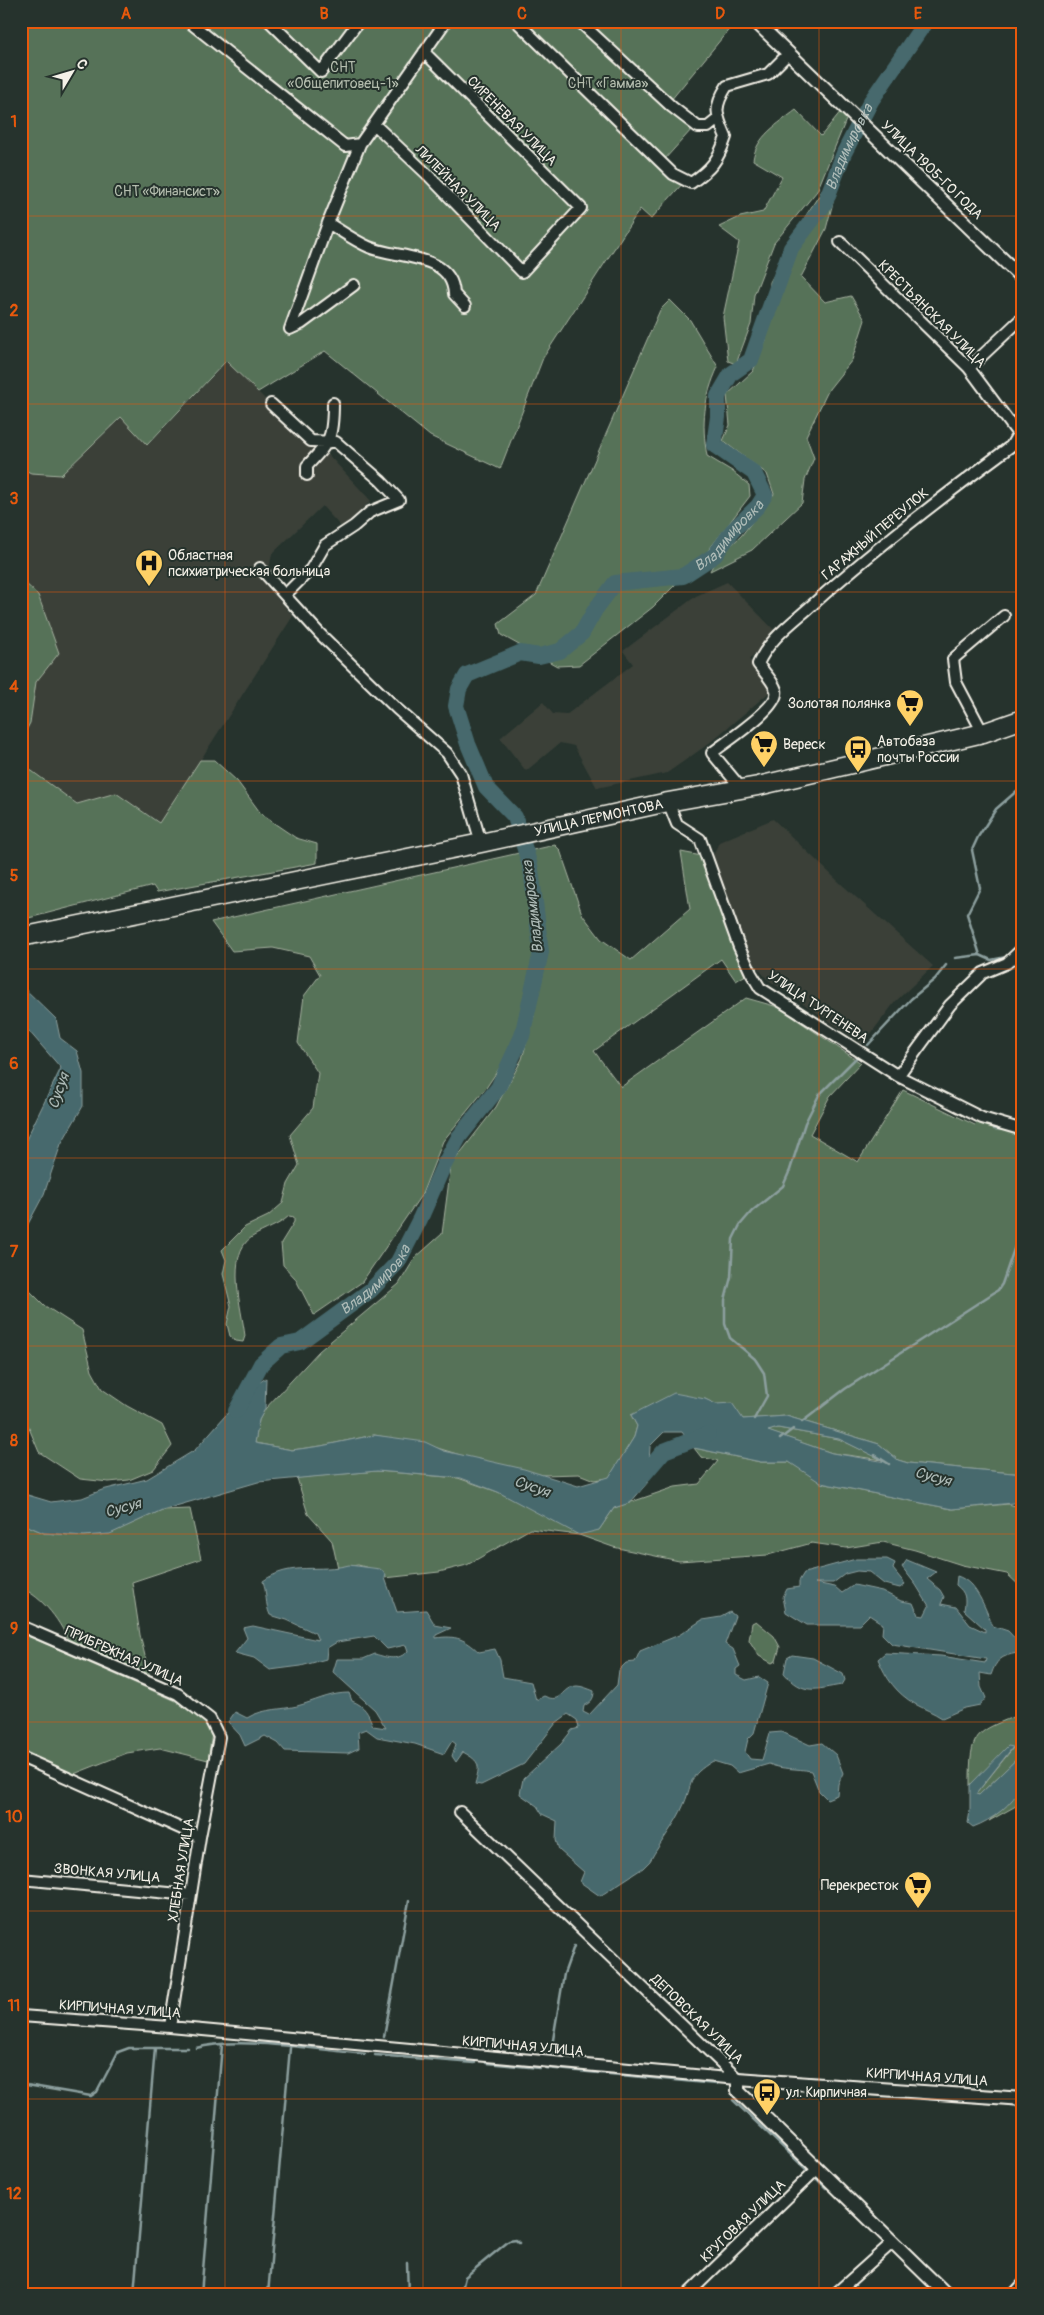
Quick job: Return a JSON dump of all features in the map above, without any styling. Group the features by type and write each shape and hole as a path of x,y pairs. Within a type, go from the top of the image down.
{"highway":[{"name":"УЛИЦА ЛЕРМОНТОВА","path":"21,937 741,788 983,733 1023,719"}],"street":[{"path":"188,21 345,146 360,144"},
{"path":"270,21 321,72 359,21"},
{"path":"354,285 301,324 290,329 328,223 360,144 446,21"},
{"path":"516,21 672,174 691,183 708,171 719,157 726,137 718,119 718,101 728,86 768,74 789,53"},
{"path":"579,21 672,108 698,127 708,127 718,119"},
{"name":"УЛИЦА 1905-ГО ГОДА","path":"755,21 872,131 1023,278"},
{"name":"СИРЕНЕВАЯ УЛИЦА","path":"424,52 581,208 522,272"},
{"name":"ЛИЛЕЙНАЯ УЛИЦА","path":"374,124 428,175 522,272"},
{"path":"328,223 369,248 435,265 448,274 454,286 454,294 465,306"},
{"name":"КРЕСТЬЯНСКАЯ УЛИЦА","path":"840,242 969,368 1018,434"},
{"path":"969,368 1023,317"},
{"path":"307,474 306,466 330,441 333,426 333,403"},
{"path":"272,404 311,442 336,442 381,481 398,500 370,512 354,526 325,545 311,569 285,595"},
{"name":"ГАРАЖНЫЙ ПЕРЕУЛОК","path":"741,788 712,753 761,715 775,700 776,690 758,664 765,648 831,588 938,499 1010,446 1018,434"},
{"path":"260,568 320,634 397,709 447,754 461,774 481,843"},
{"path":"983,733 956,682 953,659 1004,616"},
{"name":"УЛИЦА ТУРГЕНЕВА","path":"668,802 677,824 700,839 739,948 760,988 898,1076 982,1118 1023,1130"},
{"path":"898,1076 950,1005 983,973 1006,963 1023,948"},
{"name":"ПРИБРЕЖНАЯ УЛИЦА","path":"21,1626 178,1694 210,1719"},
{"name":"ХЛЕБНАЯ УЛИЦА","path":"170,2027 190,1895 219,1737 210,1719"},
{"path":"21,1757 200,1837"},
{"name":"ДЕПОВСКАЯ УЛИЦА","path":"460,1812 738,2079 738,2091 946,2294"},
{"name":"ЗВОНКАЯ УЛИЦА","path":"21,1879 190,1895"},
{"name":"КИРПИЧНАЯ УЛИЦА","path":"21,2016 170,2027 738,2079 1023,2100"},
{"name":"КРУГОВАЯ УЛИЦА","path":"688,2294 817,2169"},
{"path":"834,2294 892,2243"},
{"path":"1014,2294 1023,2284"}],"shaded area":[{"name":"Областная психиатрическая больница","path":"227,361 320,454 324,450 371,501 342,528 322,506 272,554 269,569 260,578 293,616 160,823 116,793 78,804 25,766 21,750 21,740 30,723 36,682 59,653 38,595 21,579 21,468 31,473 61,475 122,417 148,445"},
{"path":"727,582 777,633 749,659 771,691 707,745 667,773 597,788 574,746 560,743 526,771 500,738 543,702 553,714 566,715 633,664 623,651 696,596"},
{"path":"773,819 838,881 933,966 895,1002 863,1044 767,979 751,960 712,858 719,842"}],"green space":[{"name":"СНТ «Финансист»","path":"21,21 736,21 666,106 692,129 664,160 684,182 651,219 640,209 543,358 500,469 430,436 325,351 258,392 226,361 147,445 121,417 61,475 31,473 21,468"},
{"path":"796,110 821,136 841,111 848,115 817,191 774,243 754,295 751,324 736,364 728,361 723,317 739,242 719,227 740,217 763,212 782,177 753,160 755,152 763,137"},
{"path":"823,189 835,195 826,229 801,277 825,302 851,296 865,320 852,360 829,389 806,436 814,458 805,480 802,503 752,550 710,571 716,559 741,536 774,494 767,474 723,441 730,425 727,395 753,371 766,340 770,282 803,220"},
{"path":"670,300 690,320 718,367 713,378 705,410 704,432 707,456 732,471 749,485 750,496 704,556 653,607 579,665 557,666 501,635 498,624 536,595 660,310"},
{"path":"21,579 38,595 59,653 36,682 30,723 21,740"},
{"path":"21,750 25,766 77,804 116,793 159,823 200,760 214,760 237,781 262,815 296,838 317,844 317,863 157,892 153,886 21,920"},
{"path":"555,845 560,850 582,914 601,939 631,960 690,909 681,852 712,858 751,960 757,968 736,981 721,959 594,1051 621,1087 746,998 778,1007 861,1063 830,1096 810,1134 858,1162 903,1090 975,1125 982,1118 1023,1130 1023,1281 1017,1299 1023,1318 1023,1474 908,1463 898,1460 879,1444 786,1416 743,1419 705,1399 631,1415 637,1426 634,1437 609,1478 594,1480 579,1474 543,1475 470,1458 421,1443 374,1435 292,1450 255,1443 259,1420 265,1409 319,1351 399,1284 415,1258 442,1234 451,1165 496,1107 522,1059 534,1016 486,1088 443,1141 422,1194 362,1282 314,1315 295,1278 283,1265 281,1243 294,1222 294,1217 289,1216 252,1237 244,1245 239,1256 237,1283 245,1336 243,1342 236,1341 230,1336 227,1324 231,1306 223,1274 226,1260 222,1250 245,1227 268,1216 283,1203 288,1184 299,1165 290,1135 313,1108 318,1073 298,1043 304,996 320,975 309,956 273,948 232,951 211,922"},
{"path":"21,1282 45,1306 82,1330 92,1371 102,1389 127,1406 162,1425 172,1446 153,1470 129,1480 109,1482 80,1479 39,1452 21,1409"},
{"path":"778,1428 839,1439 883,1460 832,1453 767,1431"},
{"path":"694,1448 760,1462 789,1462 807,1472 821,1483 952,1509 1008,1504 1023,1508 1023,1589 1007,1574 962,1565 883,1542 846,1548 812,1543 768,1555 679,1561 613,1547 579,1535 530,1529 467,1565 439,1572 385,1578 369,1568 358,1565 338,1568 332,1541 308,1514 297,1478 377,1471 458,1478 498,1492 537,1511 599,1530 614,1508 675,1487 699,1484 718,1461 701,1457"},
{"path":"190,1509 201,1559 132,1582 140,1635 150,1677 70,1645 62,1628 51,1612 37,1598 21,1588 21,1523 44,1533 84,1536 109,1534 162,1510"},
{"path":"756,1621 774,1636 780,1647 776,1661 772,1663 759,1656 749,1640 752,1623"},
{"path":"21,1633 176,1701 206,1722 212,1733 208,1760 160,1748 127,1753 74,1774 21,1751"},
{"path":"1023,1713 1023,1753 979,1795 976,1794 1013,1748 970,1785 971,1754 978,1736 994,1725"},
{"path":"1023,1783 1023,1802 989,1821 1007,1805"}],"water":[{"path":"21,985 56,1019 60,1038 77,1051 83,1073 83,1106 61,1144 44,1194 28,1224 21,1244 21,1150 61,1068 21,1022"},
{"path":"266,1378 265,1409 259,1420 255,1443 292,1450 374,1435 425,1442 444,1451 524,1469 578,1486 609,1477 634,1437 637,1426 631,1415 674,1393 705,1399 716,1404 732,1403 743,1419 786,1416 879,1444 898,1460 908,1463 1023,1474 1023,1502 952,1509 821,1483 789,1462 761,1462 694,1448 682,1432 664,1432 650,1446 648,1482 630,1503 614,1508 599,1530 579,1535 498,1492 461,1478 377,1471 258,1482 162,1510 110,1534 84,1536 44,1533 21,1523 21,1493 51,1502 82,1498 102,1490 147,1479 195,1450 247,1391","holes":["778,1428 839,1439 886,1462 832,1453 768,1431"]},
{"path":"856,1559 887,1559 895,1563 893,1569 905,1584 900,1588 884,1584 869,1572 857,1571 845,1574 833,1583 815,1583 835,1587 842,1593 854,1585 882,1591 901,1601 913,1603 918,1615 924,1616 929,1606 902,1567 907,1560 936,1572 927,1579 940,1590 944,1597 941,1604 956,1607 970,1625 985,1632 985,1629 964,1610 964,1596 956,1585 957,1576 970,1584 983,1604 993,1626 1008,1631 1021,1645 1017,1653 1000,1660 991,1675 980,1673 981,1687 986,1698 980,1705 965,1708 942,1718 902,1695 888,1679 878,1659 885,1653 941,1656 985,1663 986,1659 892,1644 882,1634 883,1624 869,1615 859,1625 807,1625 786,1612 783,1597 787,1589 799,1587 799,1581 804,1573"},
{"path":"349,1565 380,1569 386,1574 385,1578 397,1612 426,1610 435,1625 451,1628 436,1635 436,1638 449,1637 460,1639 479,1652 495,1649 500,1660 503,1677 531,1682 536,1700 544,1696 550,1698 558,1697 567,1689 577,1686 594,1691 592,1700 584,1706 583,1712 589,1715 617,1685 619,1670 626,1663 635,1662 640,1651 679,1635 702,1620 721,1617 730,1612 735,1616 725,1644 733,1649 740,1666 736,1669 736,1675 746,1680 759,1677 768,1683 754,1733 748,1739 745,1752 750,1759 762,1760 770,1733 782,1732 810,1745 822,1743 836,1755 843,1773 838,1784 837,1795 827,1799 819,1791 811,1771 769,1764 738,1773 730,1766 713,1761 695,1775 681,1811 650,1861 643,1868 600,1896 580,1882 584,1872 559,1850 556,1840 557,1821 542,1814 537,1806 520,1794 523,1779 561,1744 572,1730 579,1728 577,1720 568,1714 556,1723 524,1764 481,1785 475,1784 478,1765 463,1752 456,1762 452,1756 456,1744 452,1741 444,1754 415,1744 377,1737 366,1729 358,1732 359,1748 348,1753 285,1751 278,1743 265,1736 245,1746 240,1735 228,1722 235,1712 247,1718 261,1712 297,1706 343,1693 349,1693 352,1701 363,1708 373,1726 386,1728 375,1710 333,1672 337,1659 363,1659 375,1654 397,1657 408,1651 406,1645 387,1649 374,1636 337,1642 327,1648 326,1659 301,1666 270,1670 254,1658 235,1653 247,1638 243,1628 253,1626 318,1640 315,1633 287,1620 270,1615 263,1581 284,1571"},
{"path":"792,1655 813,1658 843,1674 845,1680 842,1685 817,1689 804,1688 784,1673 787,1658"},
{"path":"1008,1746 1013,1747 976,1794 979,1795 1023,1753 1024,1773 1022,1784 1008,1805 987,1820 973,1827 968,1823 970,1785"}],"waterway":[{"name":"Владимировка","path":"236,1411 261,1364 281,1346 300,1342 371,1290 398,1262 459,1137 498,1088 522,1036 541,952 531,869 515,817 486,787 468,744 456,706 459,689 467,675 520,653 539,656 560,651 582,633 595,610 615,583 683,576 715,555 733,530 758,506 765,495 754,473 714,445 718,417 718,396 731,374 751,360 791,248 825,203 844,153 871,101 926,21"},
{"path":"980,955 967,914 980,888 972,850 996,809 1019,789"},
{"path":"955,958 980,955 991,960 1006,957"},
{"path":"1017,962 1023,957"},
{"path":"868,1045 911,999 935,979 946,965"},
{"path":"754,1419 767,1396 764,1373 755,1359 730,1338 725,1324 725,1300 731,1277 733,1239 740,1225 752,1211 783,1186 805,1123 819,1095 858,1056"},
{"path":"994,1129 1008,1130"},
{"path":"802,1422 845,1389 998,1290 1002,1284 1023,1223"},
{"path":"780,1439 793,1429"},
{"name":"Сусуя","path":"634,1486 664,1451 708,1434"},
{"path":"875,1455 889,1464"},
{"path":"384,2037 409,1901"},
{"path":"551,2052 564,1974 574,1946"},
{"path":"196,2048 234,2043 303,2047 365,2054"},
{"path":"201,2294 222,2045"},
{"path":"21,2084 91,2096 97,2092 118,2052 129,2048 188,2048"},
{"path":"134,2294 155,2048"},
{"path":"268,2294 290,2048"},
{"path":"375,2055 475,2063"},
{"path":"486,2063 540,2068"},
{"path":"546,2068 716,2084"},
{"path":"733,2100 806,2169"},
{"path":"997,2103 1023,2106"},
{"path":"816,2178 826,2188"},
{"path":"461,2294 465,2277 509,2241 516,2240 519,2243"},
{"path":"407,2263 408,2294"}],"place":[{"name":"Областная психиатрическая больница","path":"149,587"},
{"name":"Золотая полянка","path":"910,727"},
{"name":"Вереск","path":"764,768"},
{"name":"Автобаза почты России","path":"858,773"},
{"name":"Перекресток","path":"918,1909"},
{"name":"ул. Кирпичная","path":"767,2116"}],"park label":[{"name":"СНТ «Общепитовец-1»","path":"343,76"},
{"name":"СНТ «Гамма»","path":"608,83"}]}
